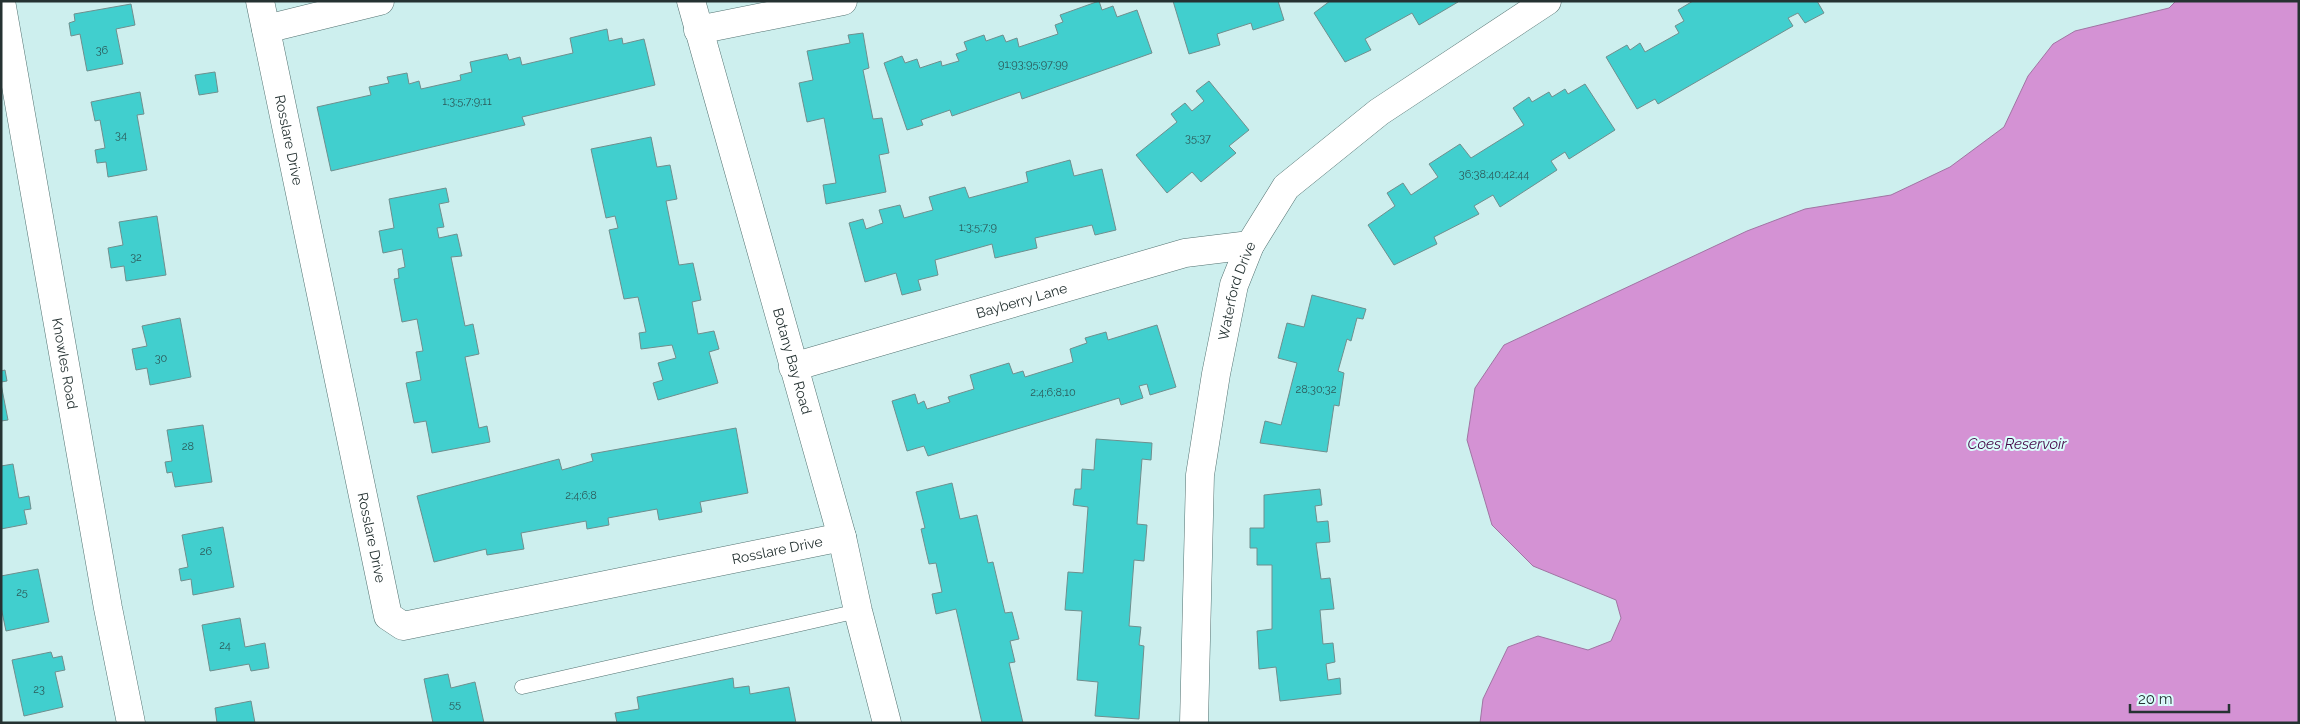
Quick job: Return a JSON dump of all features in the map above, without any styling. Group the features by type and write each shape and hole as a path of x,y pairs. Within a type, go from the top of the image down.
{"street":[{"name":"Knowles Road","path":"2,1 108,608 131,723"},
{"name":"Rosslare Drive","path":"260,1 388,616 403,626 842,537"},
{"path":"266,29 380,1"},
{"name":"Botany Bay Road","path":"691,1 842,537 858,611 887,723"},
{"path":"698,30 843,1"},
{"name":"Waterford Drive","path":"1194,723 1200,475 1216,374 1234,285 1250,245 1286,187 1379,112 1547,1"},
{"name":"Bayberry Lane","path":"793,367 1185,253 1250,245"}],"lane":[{"path":"522,687 858,611"}],"water":[{"name":"Coes Reservoir","path":"2176,1 2299,1 2299,723 1480,723 1483,699 1508,647 1538,636 1588,650 1611,641 1621,618 1616,600 1533,566 1492,525 1467,440 1475,388 1504,345 1747,231 1805,209 1891,195 1950,167 2004,127 2028,76 2053,44 2075,31 2169,8"}],"building":[{"path":"1099,1 1102,10 1113,6 1117,17 1137,10 1152,53 1022,99 1020,92 952,116 950,110 921,120 923,125 907,130 884,63 902,56 905,63 917,59 920,68 941,61 942,66 959,61 956,54 967,50 964,42 984,35 986,41 1003,35 1006,42 1017,38 1019,47 1058,34 1055,25 1063,22 1060,15"},
{"path":"1173,1 1278,1 1284,20 1253,30 1251,23 1217,34 1220,45 1189,54"},
{"path":"1330,1 1458,2 1419,25 1412,13 1365,39 1371,50 1345,62 1314,13"},
{"path":"1693,1 1817,1 1824,13 1805,23 1798,13 1788,18 1793,26 1658,104 1655,99 1637,109 1606,57 1627,45 1630,50 1640,43 1645,52 1679,33 1675,26 1684,21 1678,10"},
{"path":"131,4 135,25 116,29 123,64 87,71 80,34 71,36 69,23 75,21 74,14"},
{"path":"607,29 609,41 622,38 623,44 644,39 655,85 522,117 525,125 331,171 317,107 371,95 369,87 389,83 387,77 407,73 409,84 419,81 421,89 461,80 460,75 472,72 470,62 507,54 509,60 520,57 522,65 573,53 570,38"},
{"path":"863,33 869,68 863,70 873,119 882,118 889,153 879,155 886,192 826,204 823,185 836,183 824,118 807,122 799,83 813,80 807,51 850,43 848,35"},
{"path":"215,72 218,92 199,95 195,75"},
{"path":"1209,81 1249,130 1229,146 1236,153 1201,182 1192,172 1167,193 1136,155 1177,122 1171,114 1185,103 1192,111 1204,101 1196,91"},
{"path":"1585,84 1615,130 1569,159 1565,152 1551,161 1557,170 1500,207 1493,195 1474,206 1479,214 1434,237 1437,244 1394,265 1368,225 1395,206 1387,193 1403,183 1411,195 1438,177 1429,164 1460,144 1471,158 1524,125 1513,108 1529,97 1532,102 1549,92 1552,97 1565,89 1568,94"},
{"path":"140,92 144,114 137,115 147,170 108,177 106,162 97,163 95,150 105,148 100,120 95,121 91,102"},
{"path":"651,137 657,167 670,165 677,199 666,201 679,265 693,263 701,300 692,302 698,334 714,331 719,349 709,352 718,383 658,400 653,383 663,380 658,363 676,358 672,345 641,349 639,333 646,332 638,297 624,299 609,230 618,228 615,216 606,218 591,149"},
{"path":"1070,160 1074,176 1102,169 1116,230 1095,235 1092,225 1035,238 1037,248 995,258 992,244 935,260 938,275 918,280 921,290 902,295 896,273 865,282 849,223 863,219 866,229 883,223 879,210 900,205 904,218 933,210 929,197 965,187 969,198 1028,182 1026,172"},
{"path":"446,188 449,202 439,204 444,227 437,228 439,238 457,234 462,256 451,257 465,326 473,324 479,354 465,357 479,428 487,426 490,442 432,453 426,421 414,423 406,383 421,380 416,352 423,351 417,319 402,322 394,279 399,278 398,269 405,267 402,249 383,253 379,231 394,228 389,199"},
{"path":"157,216 166,275 126,281 124,266 111,268 108,248 123,245 119,222"},
{"path":"1312,295 1366,309 1363,319 1357,318 1351,341 1347,339 1338,371 1344,373 1339,406 1334,405 1327,452 1260,443 1265,421 1281,425 1297,363 1278,358 1287,323 1304,327"},
{"path":"180,318 191,377 150,385 147,368 136,370 132,349 147,346 142,326"},
{"path":"1157,325 1176,387 1150,395 1147,384 1139,386 1143,398 1121,405 1119,398 928,456 924,446 907,451 892,401 915,394 918,404 924,401 927,409 950,402 948,397 974,389 970,375 1009,363 1013,374 1023,371 1025,377 1073,362 1070,349 1087,343 1085,338 1106,332 1108,340"},
{"path":"5,370 7,381 1,382 1,371"},
{"path":"1,384 8,420 1,421"},
{"path":"203,425 212,482 175,487 172,472 167,473 165,462 172,461 167,430"},
{"path":"736,428 748,493 700,502 702,512 659,520 657,509 608,518 609,525 587,529 586,521 521,533 524,549 487,555 486,549 434,562 417,496 559,459 562,470 593,461 591,454"},
{"path":"1096,439 1152,443 1151,460 1142,459 1137,524 1147,525 1144,561 1134,560 1129,626 1141,627 1139,645 1144,646 1139,719 1095,716 1098,682 1077,680 1082,611 1065,610 1068,572 1083,573 1088,507 1073,505 1075,489 1081,489 1082,469 1094,470"},
{"path":"13,464 19,498 29,496 31,509 24,510 27,524 1,529 1,466"},
{"path":"952,483 960,519 977,515 988,563 993,562 1005,613 1012,612 1019,639 1010,641 1015,662 1009,663 1023,723 982,723 956,609 936,614 932,594 942,592 936,563 929,564 921,529 925,528 916,492"},
{"path":"1320,489 1322,505 1315,506 1317,522 1328,521 1330,542 1316,543 1321,579 1330,578 1334,609 1320,610 1323,644 1333,643 1335,662 1326,664 1328,680 1340,678 1341,694 1280,701 1276,667 1259,669 1257,631 1272,629 1272,565 1257,565 1257,548 1250,548 1250,528 1264,528 1264,495"},
{"path":"223,527 234,587 193,595 191,579 181,581 179,569 188,567 182,535"},
{"path":"38,569 49,622 6,631 1,607 1,576"},
{"path":"240,618 245,647 265,643 269,668 251,671 249,664 210,671 202,625"},
{"path":"51,652 53,658 62,656 65,670 55,672 63,707 24,716 12,660"},
{"path":"448,674 451,688 475,682 484,723 433,723 424,679"},
{"path":"733,678 734,688 749,686 750,694 789,687 796,723 617,723 615,713 639,709 637,697"},
{"path":"251,701 255,723 217,723 215,708"}]}
